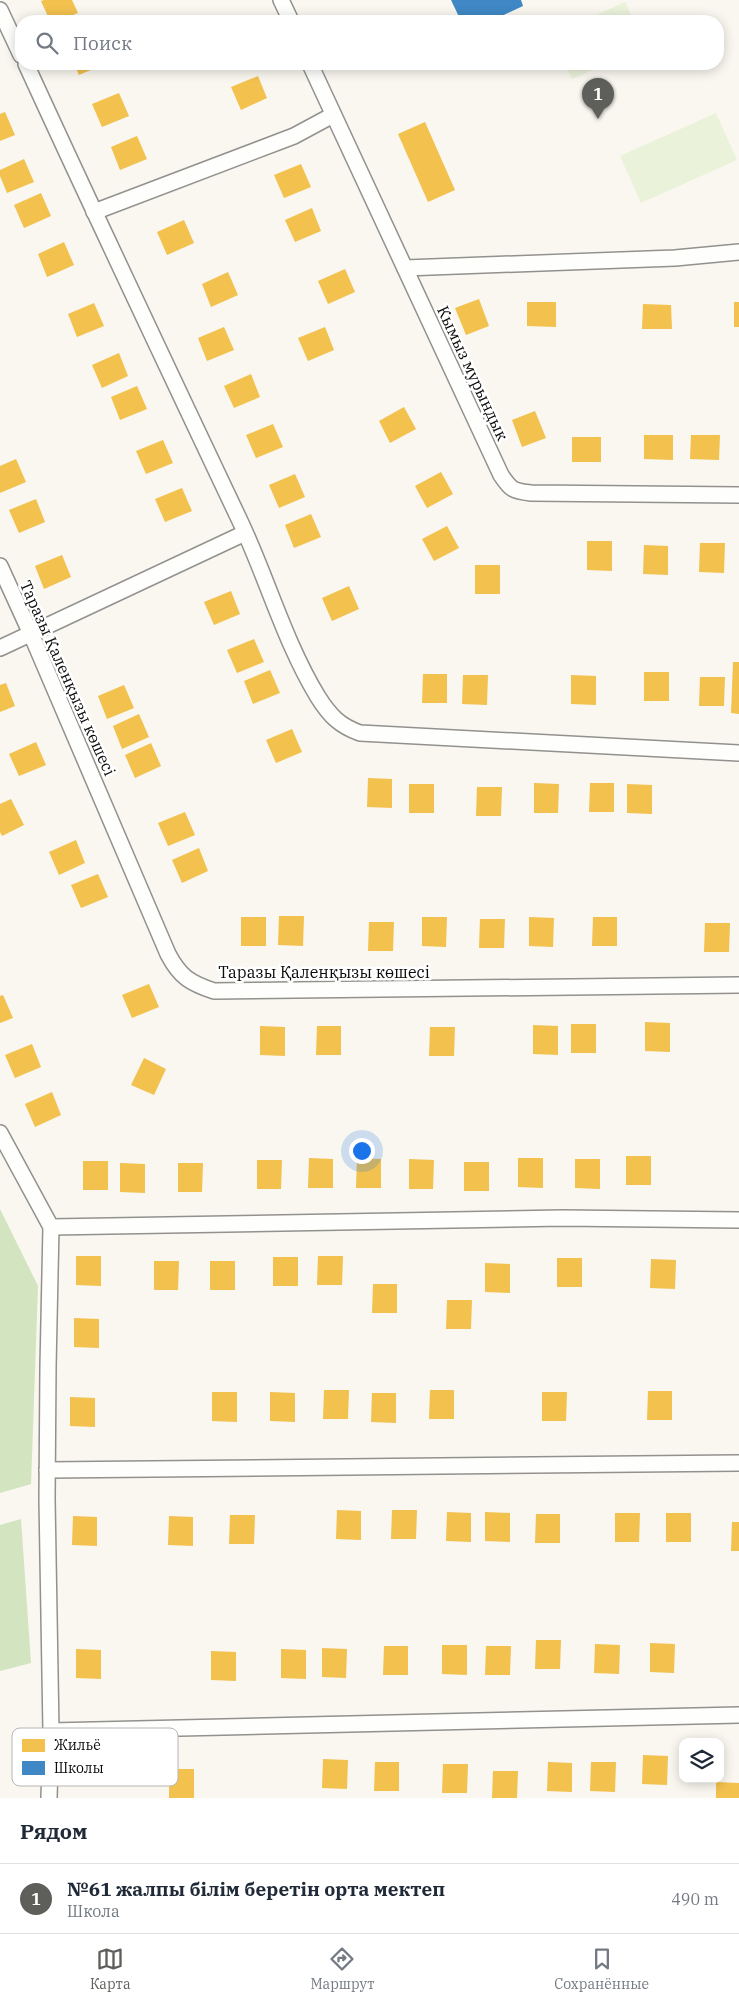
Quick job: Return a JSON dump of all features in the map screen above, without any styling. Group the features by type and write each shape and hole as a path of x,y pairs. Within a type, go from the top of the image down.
{"street":[{"path":"281,0 288,15"},
{"path":"0,10 15,42"},
{"path":"29,70 246,533 296,653 314,688 331,715 344,727 360,733 739,754"},
{"name":"Кымыз мурындык","path":"313,70 501,475 515,492 739,495"},
{"path":"94,212 294,136 333,115"},
{"path":"405,268 675,258 739,252"},
{"path":"0,648 246,533"},
{"name":"Таразы Қаленқызы көшесі","path":"0,566 168,954 176,969 185,978 198,986 214,991 739,985"},
{"path":"0,1133 52,1226 48,1470 51,1728"},
{"path":"52,1226 562,1218 739,1220"},
{"path":"48,1470 739,1462"},
{"path":"178,1728 739,1715"}],"green space":[{"path":"625,2 631,15 596,15"},
{"path":"568,70 593,70 572,79"},
{"path":"716,113 737,160 641,203 620,156"},
{"path":"0,1209 38,1286 31,1484 0,1493"},
{"path":"21,1519 31,1663 0,1671 0,1525"}],"building: Жильё":[{"path":"72,0 78,13 73,15 47,15 41,1"},
{"path":"77,70 91,70 79,75"},
{"path":"258,76 267,98 241,110 231,87"},
{"path":"119,93 129,116 102,127 92,104"},
{"path":"5,112 15,135 0,141 0,114"},
{"path":"425,122 455,190 428,202 398,134"},
{"path":"137,136 147,159 120,170 111,147"},
{"path":"24,159 34,182 7,193 0,176 0,170"},
{"path":"301,164 311,187 284,198 274,175"},
{"path":"41,193 51,216 24,228 14,205"},
{"path":"312,208 321,231 295,242 285,220"},
{"path":"184,220 194,243 167,255 157,232"},
{"path":"64,242 74,265 47,277 38,254"},
{"path":"345,269 355,292 328,304 318,281"},
{"path":"228,272 238,295 211,307 202,284"},
{"path":"479,299 489,326 466,335 455,308"},
{"path":"527,302 556,302 556,327 527,326"},
{"path":"734,302 739,302 739,327 734,327"},
{"path":"94,303 104,326 77,337 68,314"},
{"path":"643,304 671,305 672,329 642,329"},
{"path":"224,327 234,350 207,361 198,338"},
{"path":"325,327 334,350 308,361 298,338"},
{"path":"119,353 128,376 102,388 92,365"},
{"path":"251,374 260,397 234,408 224,386"},
{"path":"137,386 147,409 120,420 111,397"},
{"path":"404,407 416,429 390,443 379,421"},
{"path":"535,411 546,438 522,447 512,420"},
{"path":"273,424 283,447 256,458 246,435"},
{"path":"644,435 673,435 673,460 644,459"},
{"path":"691,435 720,435 719,460 690,459"},
{"path":"572,437 601,437 601,462 572,462"},
{"path":"163,440 173,463 146,474 136,451"},
{"path":"16,459 26,482 0,493 0,466"},
{"path":"441,472 453,494 427,508 415,486"},
{"path":"295,474 305,497 279,508 269,485"},
{"path":"182,488 192,511 165,522 155,499"},
{"path":"36,499 45,522 19,533 9,510"},
{"path":"311,514 321,537 294,548 285,525"},
{"path":"447,526 459,548 434,561 422,539"},
{"path":"587,541 612,541 612,571 587,570"},
{"path":"700,543 725,543 724,573 699,572"},
{"path":"644,545 668,546 668,575 643,574"},
{"path":"62,555 71,577 44,589 35,566"},
{"path":"475,565 500,565 500,594 475,594"},
{"path":"349,586 359,609 332,621 322,598"},
{"path":"231,591 240,614 214,625 204,602"},
{"path":"254,639 264,662 237,673 227,650"},
{"path":"733,662 739,662 739,714 731,713"},
{"path":"270,670 280,693 253,704 244,681"},
{"path":"644,672 669,672 669,701 644,701"},
{"path":"423,674 447,674 447,703 422,703"},
{"path":"463,675 488,675 487,705 462,704"},
{"path":"571,675 596,676 596,705 571,704"},
{"path":"700,677 725,677 724,706 699,706"},
{"path":"6,683 15,706 0,712 0,685"},
{"path":"124,685 134,708 107,719 98,696"},
{"path":"139,714 149,737 122,749 113,726"},
{"path":"292,729 302,752 276,763 266,740"},
{"path":"36,742 46,765 19,776 9,754"},
{"path":"151,743 161,766 135,778 125,755"},
{"path":"368,778 392,779 392,808 367,807"},
{"path":"534,783 559,784 558,813 534,813"},
{"path":"590,783 614,783 614,812 589,812"},
{"path":"409,784 434,784 434,813 409,813"},
{"path":"627,784 652,785 652,814 627,813"},
{"path":"477,787 502,787 501,816 476,816"},
{"path":"11,799 24,825 2,836 0,832 0,804"},
{"path":"185,812 195,835 168,846 158,823"},
{"path":"76,840 85,863 59,875 49,852"},
{"path":"199,848 208,871 182,883 172,860"},
{"path":"98,874 108,897 81,908 71,885"},
{"path":"279,916 304,916 303,946 278,945"},
{"path":"241,917 266,917 266,946 241,946"},
{"path":"422,917 447,917 446,947 422,946"},
{"path":"529,917 554,918 553,947 529,946"},
{"path":"593,917 617,917 617,946 592,946"},
{"path":"480,919 505,919 504,948 479,948"},
{"path":"369,922 394,922 393,951 368,951"},
{"path":"705,923 730,923 729,952 704,952"},
{"path":"149,984 159,1007 132,1018 122,995"},
{"path":"3,995 13,1018 0,1023 0,996"},
{"path":"645,1022 670,1023 670,1052 645,1051"},
{"path":"571,1024 596,1024 596,1053 571,1053"},
{"path":"533,1025 558,1026 558,1055 533,1054"},
{"path":"260,1026 285,1027 285,1056 260,1055"},
{"path":"317,1026 341,1026 341,1055 316,1055"},
{"path":"430,1027 455,1027 454,1056 429,1056"},
{"path":"32,1044 41,1067 15,1078 5,1055"},
{"path":"144,1058 166,1069 154,1095 131,1085"},
{"path":"52,1092 61,1115 35,1127 25,1104"},
{"path":"626,1156 651,1156 651,1185 626,1185"},
{"path":"309,1158 333,1159 333,1188 308,1188"},
{"path":"357,1158 381,1159 381,1188 356,1188"},
{"path":"518,1158 543,1158 543,1188 518,1187"},
{"path":"409,1159 434,1160 433,1189 409,1189"},
{"path":"575,1159 600,1159 600,1189 575,1188"},
{"path":"257,1160 282,1160 281,1189 257,1189"},
{"path":"83,1161 108,1161 108,1190 83,1190"},
{"path":"464,1162 489,1162 489,1191 464,1191"},
{"path":"120,1163 145,1164 145,1193 120,1192"},
{"path":"178,1163 203,1163 202,1192 178,1192"},
{"path":"76,1256 101,1256 101,1286 76,1285"},
{"path":"318,1256 343,1256 342,1285 317,1285"},
{"path":"273,1257 298,1257 298,1286 273,1286"},
{"path":"557,1258 582,1258 582,1287 557,1287"},
{"path":"651,1259 676,1260 675,1289 650,1288"},
{"path":"154,1261 179,1261 178,1290 154,1290"},
{"path":"210,1261 235,1261 235,1290 210,1290"},
{"path":"485,1263 510,1264 510,1293 485,1292"},
{"path":"373,1284 397,1284 397,1313 372,1313"},
{"path":"447,1300 472,1300 471,1329 446,1329"},
{"path":"74,1318 99,1319 99,1348 74,1347"},
{"path":"324,1390 349,1390 348,1419 323,1419"},
{"path":"430,1390 454,1390 454,1419 429,1419"},
{"path":"648,1391 672,1391 672,1420 647,1420"},
{"path":"212,1392 237,1392 237,1422 212,1421"},
{"path":"270,1392 295,1393 295,1422 270,1421"},
{"path":"542,1392 567,1392 566,1421 542,1421"},
{"path":"372,1393 396,1393 396,1423 371,1422"},
{"path":"70,1397 95,1398 95,1427 70,1426"},
{"path":"337,1510 361,1511 361,1540 336,1539"},
{"path":"392,1510 417,1510 416,1539 391,1539"},
{"path":"447,1512 471,1513 471,1542 446,1541"},
{"path":"485,1512 510,1513 510,1542 485,1541"},
{"path":"615,1513 640,1513 639,1542 615,1542"},
{"path":"666,1513 691,1513 691,1542 666,1542"},
{"path":"536,1514 560,1514 560,1543 535,1543"},
{"path":"230,1515 255,1515 254,1544 229,1544"},
{"path":"73,1516 97,1517 97,1546 72,1545"},
{"path":"169,1516 193,1517 193,1546 168,1545"},
{"path":"732,1522 739,1522 739,1551 731,1551"},
{"path":"536,1640 561,1640 560,1669 535,1669"},
{"path":"650,1643 675,1644 674,1673 650,1672"},
{"path":"595,1644 620,1645 619,1674 594,1673"},
{"path":"442,1645 467,1645 467,1675 442,1674"},
{"path":"384,1646 408,1646 408,1675 383,1675"},
{"path":"486,1646 511,1646 510,1675 485,1675"},
{"path":"322,1648 347,1649 346,1678 322,1677"},
{"path":"76,1649 101,1650 101,1679 76,1678"},
{"path":"281,1649 306,1650 306,1679 281,1678"},
{"path":"211,1651 236,1652 236,1681 211,1680"},
{"path":"643,1755 668,1756 667,1785 642,1784"},
{"path":"323,1759 348,1760 347,1789 322,1788"},
{"path":"375,1762 399,1762 399,1791 374,1791"},
{"path":"548,1762 572,1763 572,1792 547,1791"},
{"path":"591,1762 616,1762 615,1792 590,1791"},
{"path":"443,1764 468,1764 467,1793 442,1793"},
{"path":"178,1769 194,1769 194,1798 169,1798 169,1786 178,1786"},
{"path":"493,1771 518,1771 517,1798 492,1798"},
{"path":"716,1783 739,1783 739,1798 716,1798"}],"building: Школы":[{"path":"451,0 521,0 523,6 504,15 458,15"}],"place":[{"name":"№61 жалпы білім беретін орта мектеп","path":"598,119"}]}
